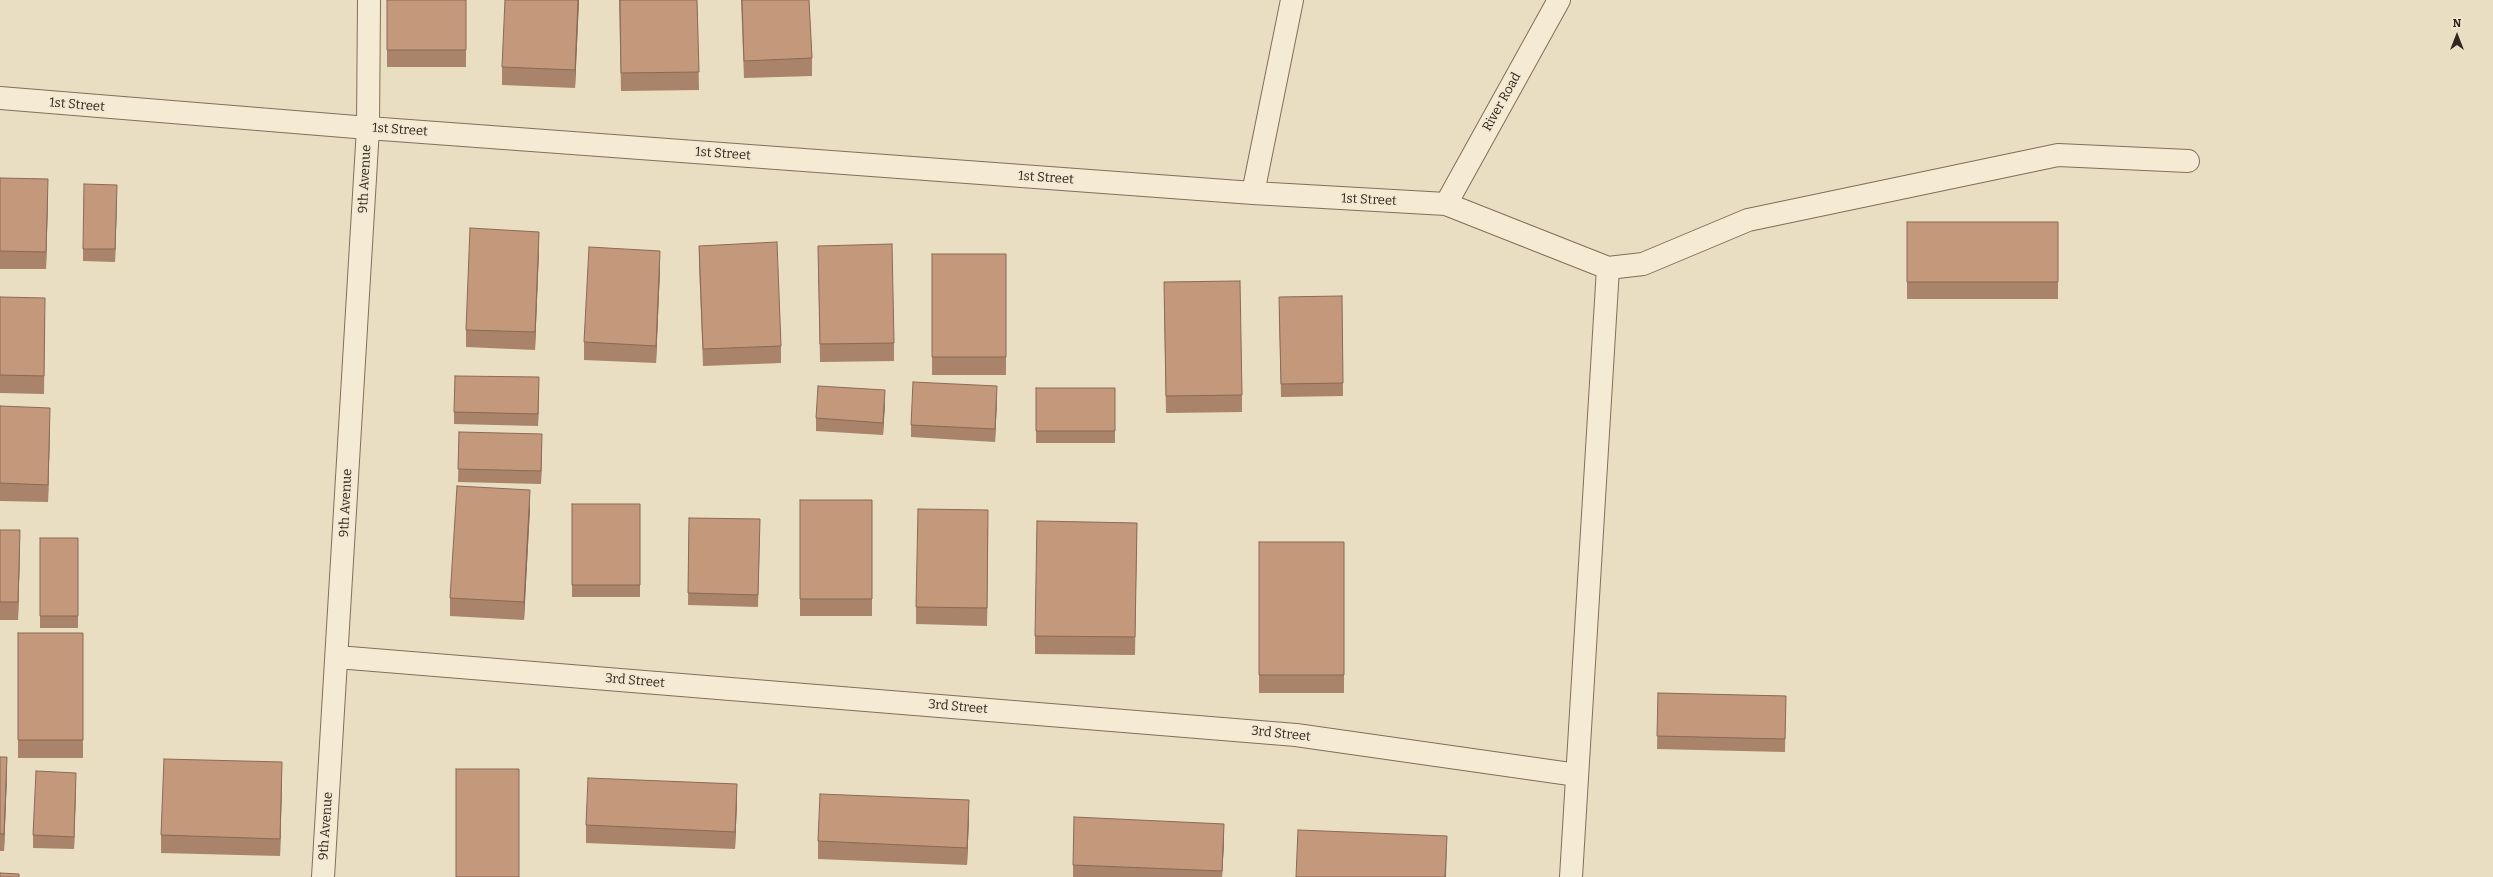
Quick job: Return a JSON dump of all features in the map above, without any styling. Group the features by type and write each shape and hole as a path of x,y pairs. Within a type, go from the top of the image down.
{"street":[{"name":"9th Avenue","path":"323,877 368,128 369,0"},
{"path":"1253,193 1292,0"},
{"name":"River Road","path":"1446,204 1559,0"},
{"name":"1st Street","path":"0,98 368,128 1253,193 1446,204 1608,268"},
{"path":"1571,877 1608,268 1642,264 1748,220 2058,155 2188,161"},
{"name":"3rd Street","path":"337,657 1296,735 1577,776"}],"building":[{"path":"387,0 466,0 466,50 387,50"},
{"path":"505,0 578,0 575,70 502,67"},
{"path":"620,0 697,0 699,72 621,73"},
{"path":"742,0 809,0 812,58 744,61"},
{"path":"0,178 48,179 46,252 0,251"},
{"path":"84,184 117,185 115,249 83,249"},
{"path":"1907,222 2058,222 2058,282 1907,282"},
{"path":"470,228 539,232 535,332 466,330"},
{"path":"777,242 781,346 703,349 699,246"},
{"path":"892,244 894,343 820,344 818,246"},
{"path":"589,247 660,251 656,346 584,342"},
{"path":"932,254 1006,254 1006,357 932,357"},
{"path":"1240,281 1242,395 1166,396 1164,282"},
{"path":"1342,296 1343,383 1281,384 1279,297"},
{"path":"0,297 45,298 44,376 0,375"},
{"path":"455,376 539,377 538,414 454,412"},
{"path":"913,382 997,386 995,429 911,425"},
{"path":"818,386 885,390 883,423 816,418"},
{"path":"1036,388 1115,388 1115,431 1036,431"},
{"path":"0,406 50,408 48,485 0,483"},
{"path":"459,432 542,434 541,471 458,469"},
{"path":"457,486 530,490 524,602 450,598"},
{"path":"800,500 872,500 872,599 800,599"},
{"path":"572,504 640,504 640,585 572,585"},
{"path":"918,509 988,510 987,608 916,607"},
{"path":"689,518 760,519 758,595 688,593"},
{"path":"1037,521 1137,523 1135,637 1035,636"},
{"path":"0,530 20,530 18,602 0,602"},
{"path":"40,538 78,538 78,616 40,616"},
{"path":"1259,542 1344,542 1344,675 1259,675"},
{"path":"18,633 83,633 83,740 18,740"},
{"path":"1658,693 1786,696 1785,739 1657,736"},
{"path":"0,757 7,757 4,834 0,834"},
{"path":"164,759 282,762 280,839 161,835"},
{"path":"456,769 519,769 519,877 456,877"},
{"path":"36,771 76,773 74,837 33,835"},
{"path":"588,778 737,784 735,832 586,825"},
{"path":"820,794 969,800 967,848 818,841"},
{"path":"1074,817 1224,824 1222,871 1073,865"},
{"path":"1298,830 1447,836 1445,877 1296,877"},
{"path":"0,873 19,874 19,877 0,877"}]}
